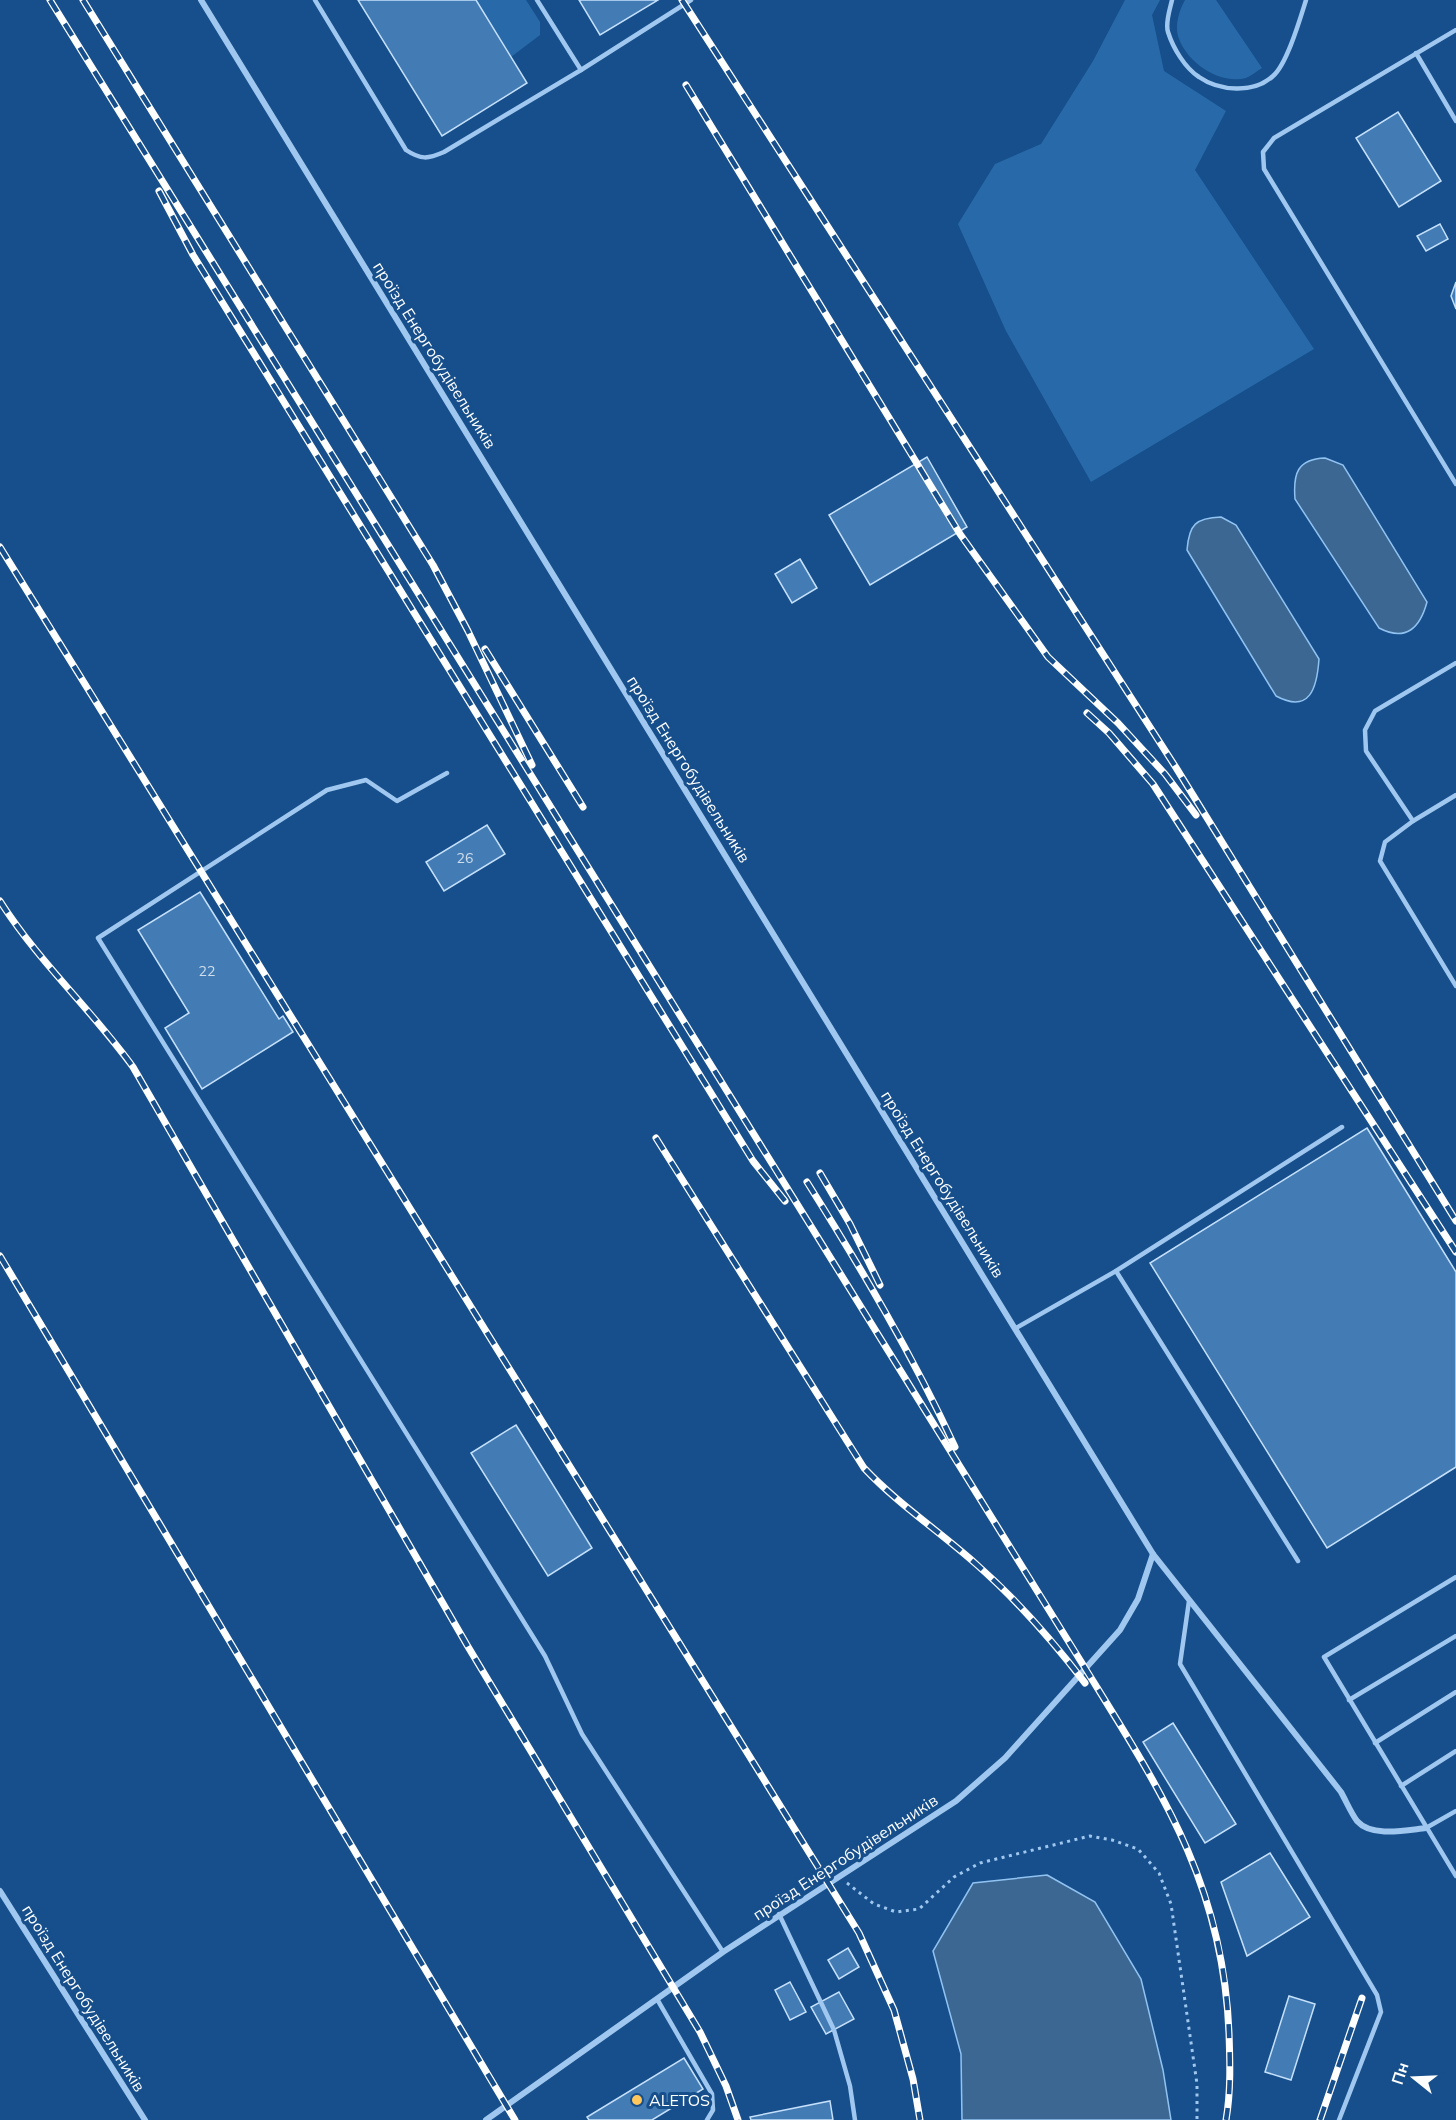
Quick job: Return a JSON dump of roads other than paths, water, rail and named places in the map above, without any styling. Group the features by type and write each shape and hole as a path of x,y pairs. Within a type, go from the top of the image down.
{"street":[{"name":"проїзд Енергобудівельників","path":"201,0 1153,1554 1341,1792 1358,1822 1381,1830 1426,1828"},
{"name":"проїзд Енергобудівельників","path":"486,2120 723,1952 956,1801 1005,1758 1120,1630 1138,1599 1153,1554"},
{"name":"проїзд Енергобудівельників","path":"0,1891 145,2120"}],"lane":[{"path":"315,0 406,150 417,157 428,159 444,152 581,70 691,0"},
{"path":"537,0 581,70"},
{"path":"1172,0 1167,29 1179,55 1199,77 1227,89 1252,87 1274,76 1291,45 1306,0"},
{"path":"1456,30 1274,138 1263,153 1264,169 1456,484"},
{"path":"1416,52 1456,121"},
{"path":"1413,820 1366,751 1365,730 1375,711 1456,663"},
{"path":"447,773 397,801 366,780 327,790 98,938 544,1656 582,1734 723,1952"},
{"path":"1456,795 1413,820 1385,842 1380,861 1456,986"},
{"path":"1016,1328 1116,1271 1342,1127"},
{"path":"1116,1271 1298,1560"},
{"path":"1456,1577 1324,1657 1456,1876"},
{"path":"1189,1601 1180,1664 1377,1995 1381,2012 1339,2120"},
{"path":"1349,1700 1456,1636"},
{"path":"1375,1743 1456,1692"},
{"path":"1401,1786 1456,1751"},
{"path":"1426,1828 1456,1810"},
{"path":"779,1914 834,2030 850,2086 855,2120"},
{"path":"657,1999 712,2094 713,2110 706,2120"}],"railway":[{"path":"50,0 1139,1756 1183,1840 1201,1884 1215,1930 1224,1979 1229,2033 1230,2066 1226,2120"},
{"path":"83,0 433,565 468,631 532,765"},
{"path":"682,0 1175,766 1456,1221"},
{"path":"686,85 960,534 1048,657 1118,723 1165,774 1196,815"},
{"path":"159,191 193,255 753,1161 785,1201"},
{"path":"0,547 859,1933 894,2010 913,2079 920,2120"},
{"path":"485,649 583,807"},
{"path":"1087,713 1109,733 1153,784 1456,1252"},
{"path":"0,901 31,944 133,1067 467,1645 700,2032 726,2086 738,2120"},
{"path":"656,1138 864,1468 891,1494 962,1552 1006,1592 1047,1636 1085,1683"},
{"path":"820,1173 850,1224 880,1285"},
{"path":"807,1182 885,1312 955,1447"},
{"path":"0,1256 515,2120"},
{"path":"1320,2120 1362,1998"}],"place":[{"name":"ALETOS","path":"637,2100"}]}
